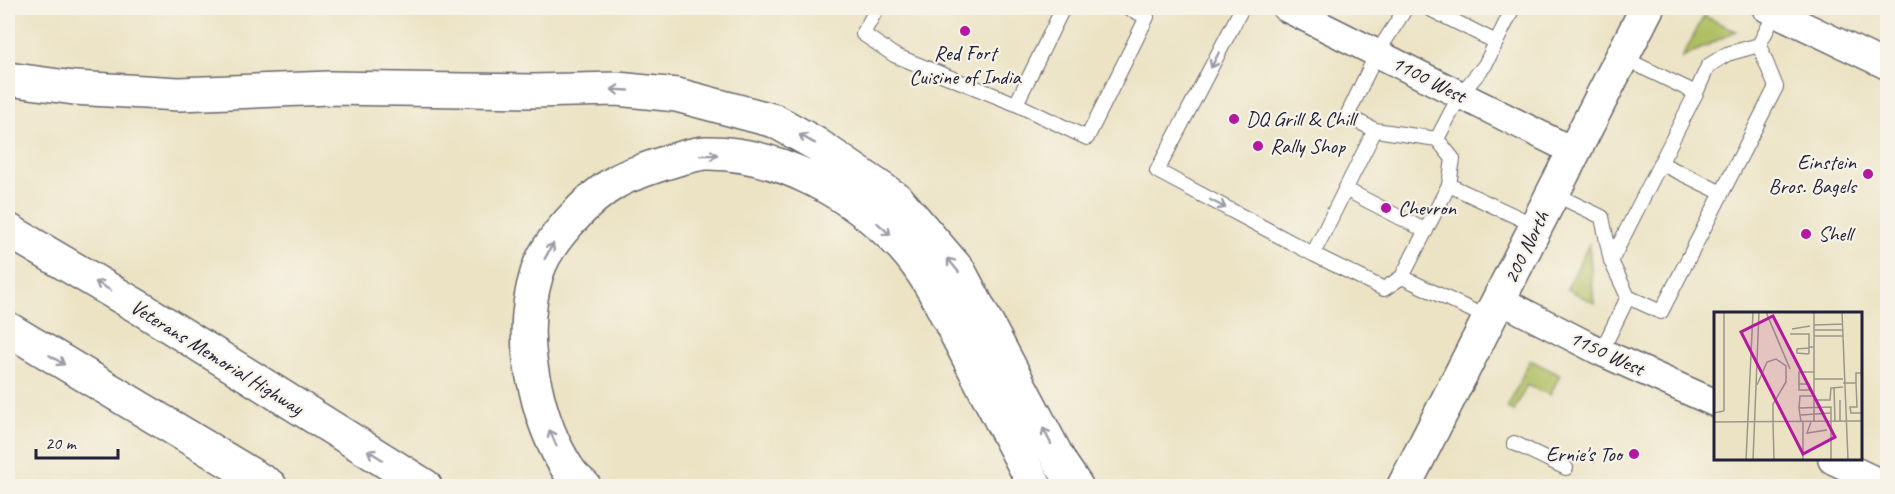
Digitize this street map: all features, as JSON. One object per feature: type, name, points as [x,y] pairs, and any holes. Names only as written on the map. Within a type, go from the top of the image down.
[{"type":"main road","name":"200 North","points":[[1404,486],[1647,8]]},
{"type":"main road","points":[[8,79],[74,88],[179,94],[329,88],[533,91],[617,89],[677,95],[775,121],[816,144],[898,200],[959,271],[1061,464],[1077,486]]},
{"type":"main road","points":[[584,486],[568,471],[551,435],[539,403],[529,364],[528,322],[537,272],[558,233],[590,200],[617,181],[655,166],[705,153],[749,157],[791,169],[852,204],[903,247],[933,288],[1035,486]]},
{"type":"main road","name":"Veterans Memorial Highway","points":[[8,230],[142,309],[425,486]]},
{"type":"main road","points":[[8,329],[270,486]]},
{"type":"street","points":[[1771,10],[1887,66]]},
{"type":"street","name":"1100 West","points":[[1300,11],[1377,53],[1573,151]]},
{"type":"street","name":"1150 West","points":[[1495,309],[1601,352],[1714,403]]},
{"type":"street","points":[[1836,461],[1887,486]]},
{"type":"lane","points":[[877,8],[863,34],[894,55],[1016,104],[1087,138],[1148,17],[1128,8]]},
{"type":"lane","points":[[1016,104],[1063,8]]},
{"type":"lane","points":[[1242,8],[1157,171],[1384,289],[1402,277],[1449,185],[1453,159],[1437,139],[1375,130],[1347,116],[1377,53],[1406,8]]},
{"type":"lane","points":[[1428,8],[1496,42]]},
{"type":"lane","points":[[1437,139],[1460,94],[1485,65],[1513,8]]},
{"type":"lane","points":[[1552,193],[1602,217],[1611,261],[1629,297],[1661,312],[1776,87],[1759,45],[1771,10]]},
{"type":"lane","points":[[1611,261],[1708,66],[1727,54],[1759,45]]},
{"type":"lane","points":[[1622,57],[1696,93]]},
{"type":"lane","points":[[1313,254],[1375,130]]},
{"type":"lane","points":[[1660,164],[1722,193]]},
{"type":"lane","points":[[1449,185],[1536,225]]},
{"type":"lane","points":[[1345,189],[1426,231]]},
{"type":"lane","points":[[1402,277],[1495,309]]},
{"type":"lane","points":[[1601,352],[1629,297]]},
{"type":"lane","points":[[1514,443],[1566,468]]},
{"type":"green space","points":[[1704,16],[1736,31],[1682,58]]},
{"type":"green space","points":[[1589,244],[1594,303],[1567,289]]},
{"type":"green space","points":[[1530,360],[1560,375],[1550,395],[1527,385],[1514,411],[1507,408]]},
{"type":"place","name":"Red Fort Cuisine of India","points":[[965,31]]},
{"type":"place","name":"DQ Grill & Chill","points":[[1234,119]]},
{"type":"place","name":"Rally Shop","points":[[1258,146]]},
{"type":"place","name":"Einstein Bros. Bagels","points":[[1868,174]]},
{"type":"place","name":"Chevron","points":[[1386,208]]},
{"type":"place","name":"Shell","points":[[1806,234]]},
{"type":"place","name":"Ernie's Too","points":[[1634,454]]}]
